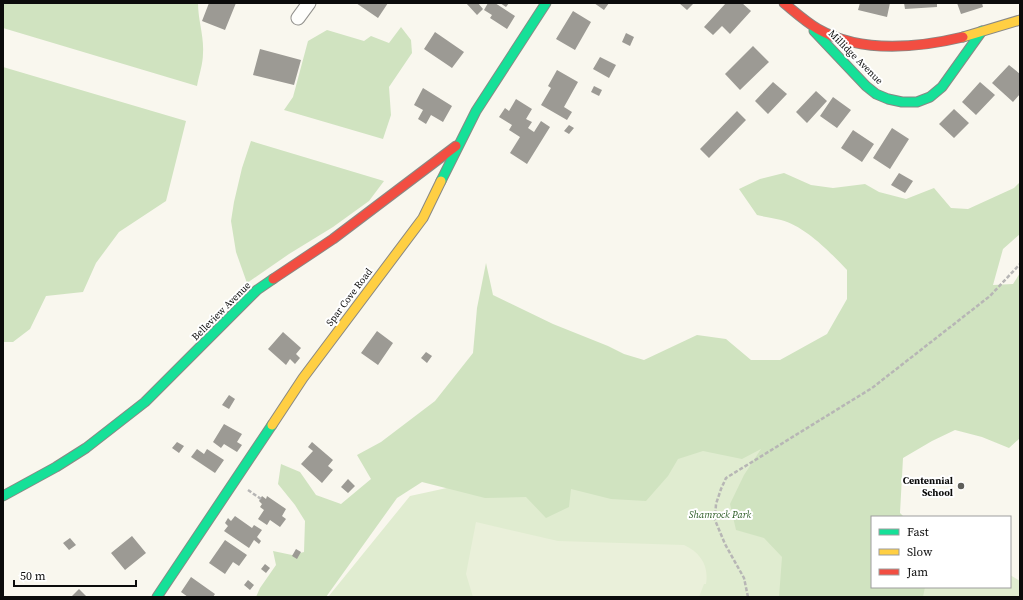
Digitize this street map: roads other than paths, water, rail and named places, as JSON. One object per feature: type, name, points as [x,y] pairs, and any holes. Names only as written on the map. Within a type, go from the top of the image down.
[{"type":"street","points":[[298,18],[309,3]]},
{"type":"street","name":"Spar Cove Road","points":[[157,597],[303,378],[423,218],[458,145],[477,110],[546,3]]},
{"type":"street","name":"Millidge Avenue","points":[[784,3],[805,21],[866,86],[876,94],[888,99],[902,102],[917,102],[930,97],[942,87],[982,31]]},
{"type":"street","name":"Millidge Avenue","points":[[805,21],[831,36],[875,46],[898,47],[968,36],[1020,20]]},
{"type":"street","name":"Belleview Avenue","points":[[3,496],[56,467],[86,448],[145,402],[257,290],[333,239],[458,145]]},
{"type":"place","name":"Centennial School","points":[[961,486]]},
{"type":"park label","name":"Shamrock Park","points":[[720,514]]}]
